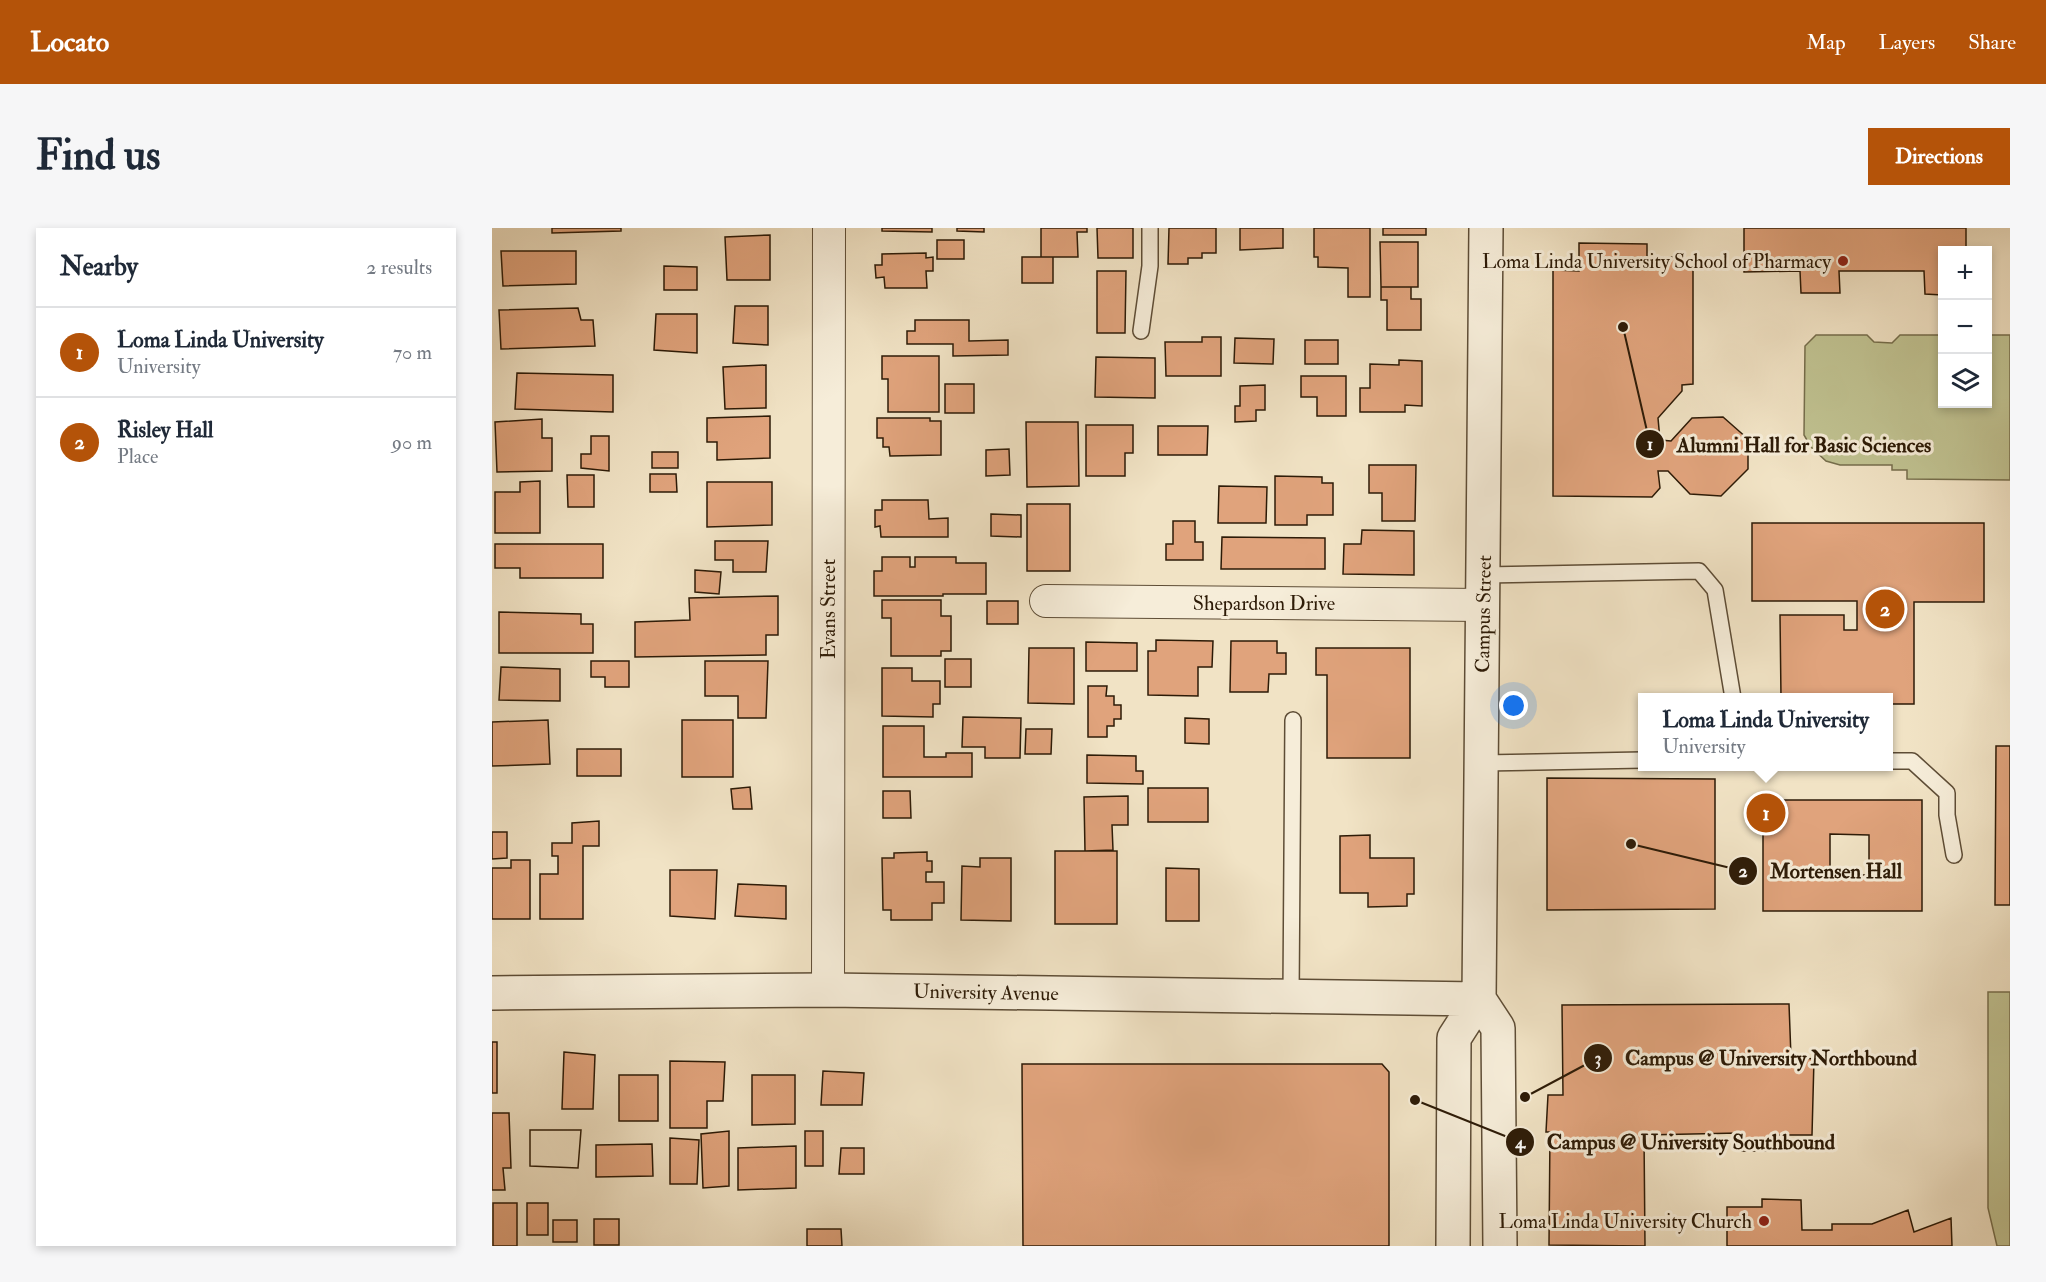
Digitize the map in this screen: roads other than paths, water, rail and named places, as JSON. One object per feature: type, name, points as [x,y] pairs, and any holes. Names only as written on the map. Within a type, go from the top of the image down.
[{"type":"street","name":"Evans Street","points":[[828,990],[829,228]]},
{"type":"street","name":"Campus Street","points":[[1479,999],[1486,228]]},
{"type":"street","name":"Shepardson Drive","points":[[1046,602],[1483,590]]},
{"type":"street","name":"University Avenue","points":[[492,993],[828,990],[1479,999]]},
{"type":"street","points":[[1453,1246],[1454,1038],[1479,999],[1498,1028],[1500,1246]]},
{"type":"lane","points":[[1141,331],[1150,266],[1150,228]]},
{"type":"lane","points":[[1483,590],[1699,571],[1715,590],[1732,693]]},
{"type":"lane","points":[[1291,996],[1293,720]]},
{"type":"lane","points":[[1482,763],[1638,760]]},
{"type":"lane","points":[[1893,761],[1912,761],[1947,793],[1947,815],[1953,855]]},
{"type":"place","name":"Loma Linda University School of Pharmacy","points":[[1843,261]]},
{"type":"place","name":"Alumni Hall for Basic Sciences","points":[[1623,327]]},
{"type":"place","name":"Risley Hall","points":[[1885,609]]},
{"type":"place","name":"Loma Linda University","points":[[1766,813]]},
{"type":"place","name":"Mortensen Hall","points":[[1631,844]]},
{"type":"place","name":"Campus @ University Northbound","points":[[1525,1097]]},
{"type":"place","name":"Campus @ University Southbound","points":[[1415,1100]]},
{"type":"place","name":"Loma Linda University Church","points":[[1764,1221]]}]
